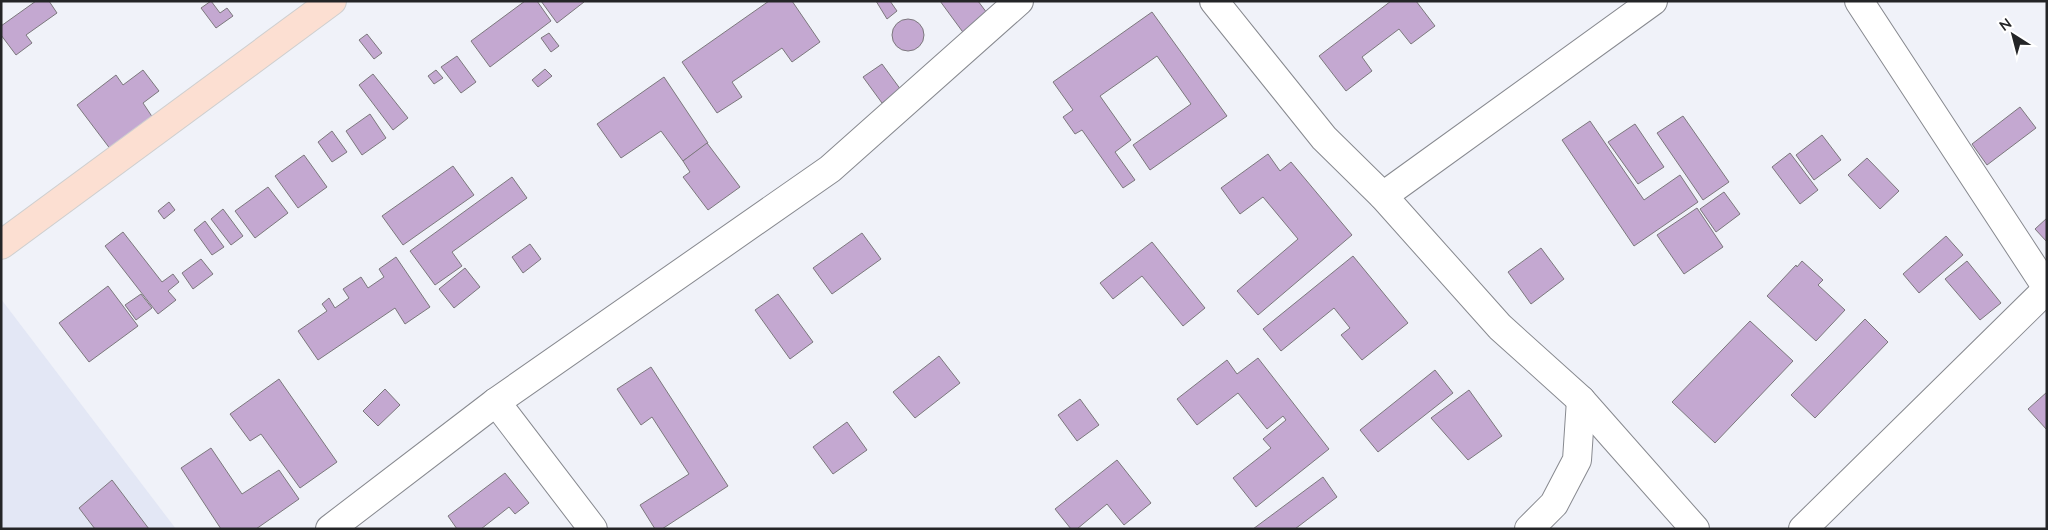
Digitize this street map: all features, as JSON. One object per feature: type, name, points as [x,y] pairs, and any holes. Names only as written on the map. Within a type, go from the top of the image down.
[{"type":"main road","points":[[1,245],[332,1]]},
{"type":"street","points":[[330,529],[496,402],[830,169],[1019,1]]},
{"type":"street","points":[[1214,1],[1324,138],[1384,196],[1500,327],[1581,400],[1695,529]]},
{"type":"street","points":[[1384,196],[1653,1]]},
{"type":"street","points":[[1803,529],[2047,288],[1859,1]]},
{"type":"street","points":[[1529,529],[1554,504],[1577,460],[1581,400]]},
{"type":"street","points":[[496,402],[593,529]]},
{"type":"shaded area","points":[[1,299],[176,529],[1,529]]},
{"type":"building","points":[[36,1],[49,1],[57,13],[26,35],[32,43],[16,55],[1,35],[1,26]]},
{"type":"building","points":[[211,1],[220,13],[227,8],[233,16],[216,28],[201,8]]},
{"type":"building","points":[[525,1],[537,1],[551,21],[490,67],[471,41]]},
{"type":"building","points":[[541,1],[583,1],[584,2],[557,23]]},
{"type":"building","points":[[769,1],[792,1],[820,42],[792,62],[782,48],[732,82],[742,97],[717,113],[682,62]]},
{"type":"building","points":[[876,1],[890,1],[897,11],[887,19]]},
{"type":"building","points":[[940,1],[978,1],[990,17],[965,35]]},
{"type":"building","points":[[1391,1],[1416,1],[1435,26],[1411,44],[1399,29],[1362,57],[1372,71],[1346,91],[1319,56]]},
{"type":"building","points":[[1152,12],[1227,116],[1150,170],[1133,145],[1191,104],[1157,56],[1100,96],[1131,140],[1115,152],[1135,180],[1123,188],[1082,130],[1075,134],[1063,117],[1073,110],[1053,82]]},
{"type":"building","points":[[908,19],[914,20],[919,24],[923,29],[923,41],[919,46],[914,50],[908,51],[902,50],[897,46],[893,41],[892,35],[893,29],[897,24],[902,20]]},
{"type":"building","points":[[549,33],[559,46],[551,52],[541,38]]},
{"type":"building","points":[[367,34],[382,53],[374,59],[359,40]]},
{"type":"building","points":[[457,56],[476,82],[461,93],[441,67]]},
{"type":"building","points":[[882,64],[901,90],[882,103],[863,77]]},
{"type":"building","points":[[545,69],[552,76],[538,87],[532,80]]},
{"type":"building","points":[[143,70],[159,91],[143,103],[153,118],[111,150],[77,105],[116,75],[123,85]]},
{"type":"building","points":[[436,70],[443,78],[434,84],[428,76]]},
{"type":"building","points":[[373,74],[408,118],[393,130],[359,85]]},
{"type":"building","points":[[664,77],[708,143],[683,161],[661,131],[621,158],[597,124]]},
{"type":"building","points":[[2020,107],[2036,128],[1987,165],[1972,144]]},
{"type":"building","points":[[370,114],[386,138],[362,155],[346,131]]},
{"type":"building","points":[[1683,116],[1729,182],[1703,200],[1657,133]]},
{"type":"building","points":[[1590,121],[1644,200],[1680,175],[1698,202],[1634,246],[1562,140]]},
{"type":"building","points":[[1635,124],[1664,167],[1638,184],[1608,142]]},
{"type":"building","points":[[332,131],[347,152],[332,162],[318,142]]},
{"type":"building","points":[[1822,135],[1841,160],[1814,180],[1796,155]]},
{"type":"building","points":[[707,143],[740,187],[708,210],[683,177],[690,172],[683,161]]},
{"type":"building","points":[[1790,153],[1818,190],[1800,204],[1772,167]]},
{"type":"building","points":[[1268,154],[1280,171],[1291,162],[1352,235],[1258,315],[1237,291],[1298,239],[1263,197],[1240,214],[1221,188]]},
{"type":"building","points":[[304,155],[327,187],[298,208],[275,176]]},
{"type":"building","points":[[1867,158],[1899,191],[1880,209],[1848,175]]},
{"type":"building","points":[[453,166],[474,195],[403,245],[382,216]]},
{"type":"building","points":[[512,177],[527,198],[452,252],[462,266],[435,285],[410,251]]},
{"type":"building","points":[[268,187],[288,213],[255,238],[235,211]]},
{"type":"building","points":[[1724,192],[1740,214],[1716,232],[1700,209]]},
{"type":"building","points":[[169,202],[175,210],[164,219],[158,211]]},
{"type":"building","points":[[1697,208],[1723,247],[1684,274],[1657,235]]},
{"type":"building","points":[[223,209],[243,236],[231,245],[211,219]]},
{"type":"building","points":[[2047,218],[2047,242],[2035,229]]},
{"type":"building","points":[[205,221],[224,247],[212,255],[194,230]]},
{"type":"building","points":[[123,232],[162,282],[173,274],[179,282],[168,291],[176,300],[158,314],[105,246]]},
{"type":"building","points":[[862,233],[881,259],[832,294],[813,268]]},
{"type":"building","points":[[1946,236],[1963,255],[1919,293],[1903,274]]},
{"type":"building","points":[[1152,242],[1205,308],[1183,326],[1142,276],[1113,299],[1100,283]]},
{"type":"building","points":[[530,244],[541,259],[523,273],[512,257]]},
{"type":"building","points":[[1541,248],[1564,279],[1531,304],[1508,272]]},
{"type":"building","points":[[1353,256],[1408,323],[1362,360],[1341,335],[1350,328],[1334,308],[1281,351],[1263,329]]},
{"type":"building","points":[[396,257],[430,307],[405,324],[395,308],[318,360],[298,331],[327,311],[322,304],[329,298],[335,308],[349,298],[343,289],[361,277],[368,288],[384,277],[379,269]]},
{"type":"building","points":[[201,259],[213,274],[193,289],[182,273]]},
{"type":"building","points":[[1802,261],[1823,280],[1818,285],[1845,310],[1816,341],[1767,296]]},
{"type":"building","points":[[1967,261],[2001,303],[1980,320],[1945,279]]},
{"type":"building","points":[[465,268],[480,287],[454,308],[439,289]]},
{"type":"building","points":[[108,286],[138,326],[89,362],[59,323]]},
{"type":"building","points":[[141,294],[152,308],[136,320],[125,305]]},
{"type":"building","points":[[778,294],[813,342],[790,359],[755,310]]},
{"type":"building","points":[[1865,319],[1888,342],[1815,418],[1791,395]]},
{"type":"building","points":[[1750,321],[1793,361],[1715,443],[1672,402]]},
{"type":"building","points":[[939,356],[960,383],[915,418],[893,392]]},
{"type":"building","points":[[1258,358],[1329,449],[1256,507],[1233,478],[1271,448],[1263,439],[1286,420],[1283,416],[1267,429],[1238,393],[1197,425],[1177,399],[1227,360],[1237,374]]},
{"type":"building","points":[[651,367],[728,486],[662,529],[655,529],[640,505],[689,474],[652,417],[641,425],[617,389]]},
{"type":"building","points":[[1435,370],[1453,393],[1378,452],[1360,430]]},
{"type":"building","points":[[279,379],[337,462],[300,488],[261,434],[250,441],[230,414]]},
{"type":"building","points":[[385,389],[400,405],[378,426],[363,411]]},
{"type":"building","points":[[1469,390],[1502,436],[1468,460],[1431,418]]},
{"type":"building","points":[[2047,392],[2047,430],[2028,409]]},
{"type":"building","points":[[1080,399],[1099,425],[1077,441],[1058,415]]},
{"type":"building","points":[[847,422],[867,450],[833,474],[813,447]]},
{"type":"building","points":[[211,448],[242,494],[279,470],[299,499],[256,529],[221,529],[181,468]]},
{"type":"building","points":[[1117,460],[1151,503],[1124,525],[1107,504],[1077,529],[1071,529],[1055,509]]},
{"type":"building","points":[[505,473],[529,503],[515,514],[509,507],[481,529],[457,529],[448,516]]},
{"type":"building","points":[[1323,477],[1337,497],[1295,529],[1253,529]]},
{"type":"building","points":[[112,480],[149,529],[95,529],[79,508]]}]
